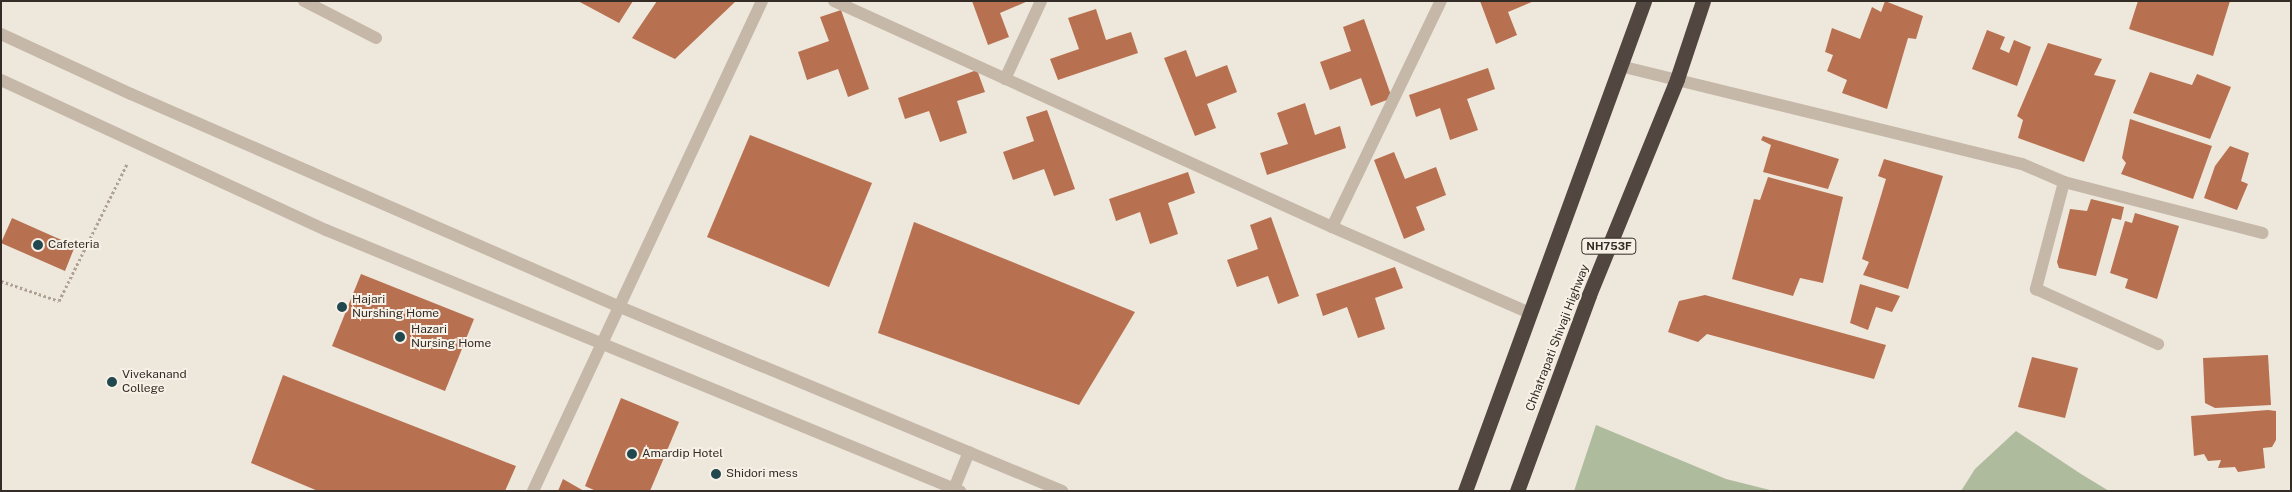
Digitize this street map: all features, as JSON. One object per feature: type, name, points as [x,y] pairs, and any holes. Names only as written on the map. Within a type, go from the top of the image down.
[{"type":"highway","points":[[1465,491],[1644,1]]},
{"type":"highway","name":"Chhatrapati Shivaji Highway","points":[[1517,491],[1589,295],[1677,79],[1703,1]]},
{"type":"street","points":[[304,1],[376,38]]},
{"type":"street","points":[[533,491],[762,1]]},
{"type":"street","points":[[834,1],[1332,227],[1530,313]]},
{"type":"street","points":[[1005,79],[1041,1]]},
{"type":"street","points":[[1332,227],[1441,1]]},
{"type":"street","points":[[1,34],[149,102],[620,307],[1062,491]]},
{"type":"street","points":[[1620,66],[2022,164],[2064,182],[2263,233]]},
{"type":"street","points":[[1,80],[326,230],[956,490],[969,452]]},
{"type":"street","points":[[2064,182],[2036,289],[2158,344]]},
{"type":"path","points":[[1,282],[58,301],[138,144]]},
{"type":"green space","points":[[1596,425],[1726,479],[1774,491],[1574,491]]},
{"type":"green space","points":[[2016,431],[2109,491],[1961,491],[1975,469]]},
{"type":"building","points":[[578,1],[633,1],[619,23]]},
{"type":"building","points":[[657,1],[736,1],[675,59],[632,38]]},
{"type":"building","points":[[972,1],[1028,1],[1000,13],[1009,37],[988,45]]},
{"type":"building","points":[[1480,1],[1534,1],[1508,12],[1517,35],[1496,44]]},
{"type":"building","points":[[1885,1],[1923,16],[1916,39],[1908,38],[1887,109],[1842,93],[1847,80],[1827,71],[1833,55],[1825,52],[1832,28],[1860,39],[1872,7],[1881,12]]},
{"type":"building","points":[[2138,1],[2230,1],[2213,56],[2129,29]]},
{"type":"building","points":[[1096,9],[1106,40],[1131,32],[1138,53],[1058,80],[1050,59],[1079,49],[1068,18]]},
{"type":"building","points":[[841,10],[869,89],[848,97],[838,69],[807,80],[798,52],[829,41],[820,17]]},
{"type":"building","points":[[1364,19],[1392,98],[1371,106],[1361,78],[1330,90],[1320,62],[1351,51],[1343,27]]},
{"type":"building","points":[[1987,30],[2005,37],[2000,49],[2009,53],[2014,40],[2031,47],[2017,86],[1972,69]]},
{"type":"building","points":[[2048,43],[2102,59],[2094,75],[2116,80],[2084,162],[2018,138],[2023,120],[2017,116]]},
{"type":"building","points":[[1186,50],[1196,77],[1227,65],[1237,92],[1207,104],[1216,128],[1195,136],[1164,58]]},
{"type":"building","points":[[1488,68],[1495,89],[1467,99],[1478,130],[1450,140],[1440,108],[1416,117],[1409,95]]},
{"type":"building","points":[[977,70],[985,92],[957,101],[967,133],[940,142],[929,111],[905,119],[898,98]]},
{"type":"building","points":[[2150,72],[2192,85],[2197,74],[2231,87],[2210,139],[2133,113]]},
{"type":"building","points":[[1305,103],[1315,135],[1340,126],[1346,148],[1267,175],[1260,153],[1288,144],[1277,113]]},
{"type":"building","points":[[1047,110],[1075,189],[1054,196],[1044,169],[1013,180],[1003,152],[1034,141],[1026,117]]},
{"type":"building","points":[[2130,119],[2212,146],[2193,199],[2121,174],[2126,163],[2122,158]]},
{"type":"building","points":[[750,135],[872,183],[829,287],[707,237]]},
{"type":"building","points":[[1763,136],[1839,159],[1828,189],[1763,172],[1771,145],[1761,140]]},
{"type":"building","points":[[2230,146],[2249,153],[2241,181],[2248,184],[2237,210],[2204,198],[2215,166]]},
{"type":"building","points":[[1394,152],[1405,179],[1436,167],[1446,195],[1416,207],[1425,230],[1404,239],[1374,160]]},
{"type":"building","points":[[1884,159],[1943,176],[1908,289],[1863,275],[1869,262],[1862,259],[1886,179],[1878,176]]},
{"type":"building","points":[[1188,172],[1195,193],[1168,203],[1178,234],[1150,244],[1140,212],[1116,221],[1109,199]]},
{"type":"building","points":[[1768,177],[1843,197],[1823,283],[1800,278],[1793,296],[1732,279],[1754,199],[1760,200]]},
{"type":"building","points":[[2091,199],[2124,207],[2121,220],[2112,218],[2096,276],[2059,268],[2057,262],[2070,209],[2087,211]]},
{"type":"building","points":[[2135,213],[2179,226],[2157,299],[2125,288],[2128,279],[2110,273],[2125,221],[2132,223]]},
{"type":"building","points":[[1271,217],[1299,296],[1278,304],[1268,276],[1237,287],[1227,260],[1258,249],[1250,225]]},
{"type":"building","name":"Cafeteria","points":[[12,218],[75,246],[65,271],[1,243]]},
{"type":"building","points":[[914,222],[1135,312],[1079,405],[878,333]]},
{"type":"building","points":[[1395,267],[1403,288],[1375,298],[1385,329],[1358,338],[1347,307],[1323,316],[1316,294]]},
{"type":"building","points":[[361,274],[474,319],[445,391],[332,346]]},
{"type":"building","points":[[1860,284],[1900,296],[1892,312],[1876,307],[1868,330],[1850,323]]},
{"type":"building","points":[[1705,295],[1886,345],[1874,379],[1707,334],[1698,342],[1668,332],[1679,301]]},
{"type":"building","points":[[2268,355],[2271,405],[2215,408],[2205,403],[2203,358]]},
{"type":"building","points":[[2032,357],[2078,368],[2065,418],[2018,407]]},
{"type":"building","points":[[283,375],[516,466],[505,491],[318,491],[251,463]]},
{"type":"building","name":"Amardip Hotel","points":[[621,398],[679,422],[650,491],[596,491],[585,486]]},
{"type":"building","points":[[2276,411],[2276,440],[2272,447],[2263,448],[2265,468],[2238,472],[2235,467],[2218,468],[2221,460],[2208,461],[2204,454],[2194,456],[2191,416]]},
{"type":"building","points":[[563,479],[584,491],[558,491]]},
{"type":"place","name":"Cafeteria","points":[[38,245]]},
{"type":"place","name":"Hajari Nurshing Home","points":[[342,307]]},
{"type":"place","name":"Hazari Nursing Home","points":[[400,337]]},
{"type":"place","name":"Vivekanand College","points":[[112,382]]},
{"type":"place","name":"Amardip Hotel","points":[[632,454]]},
{"type":"place","name":"Shidori mess","points":[[716,474]]}]
